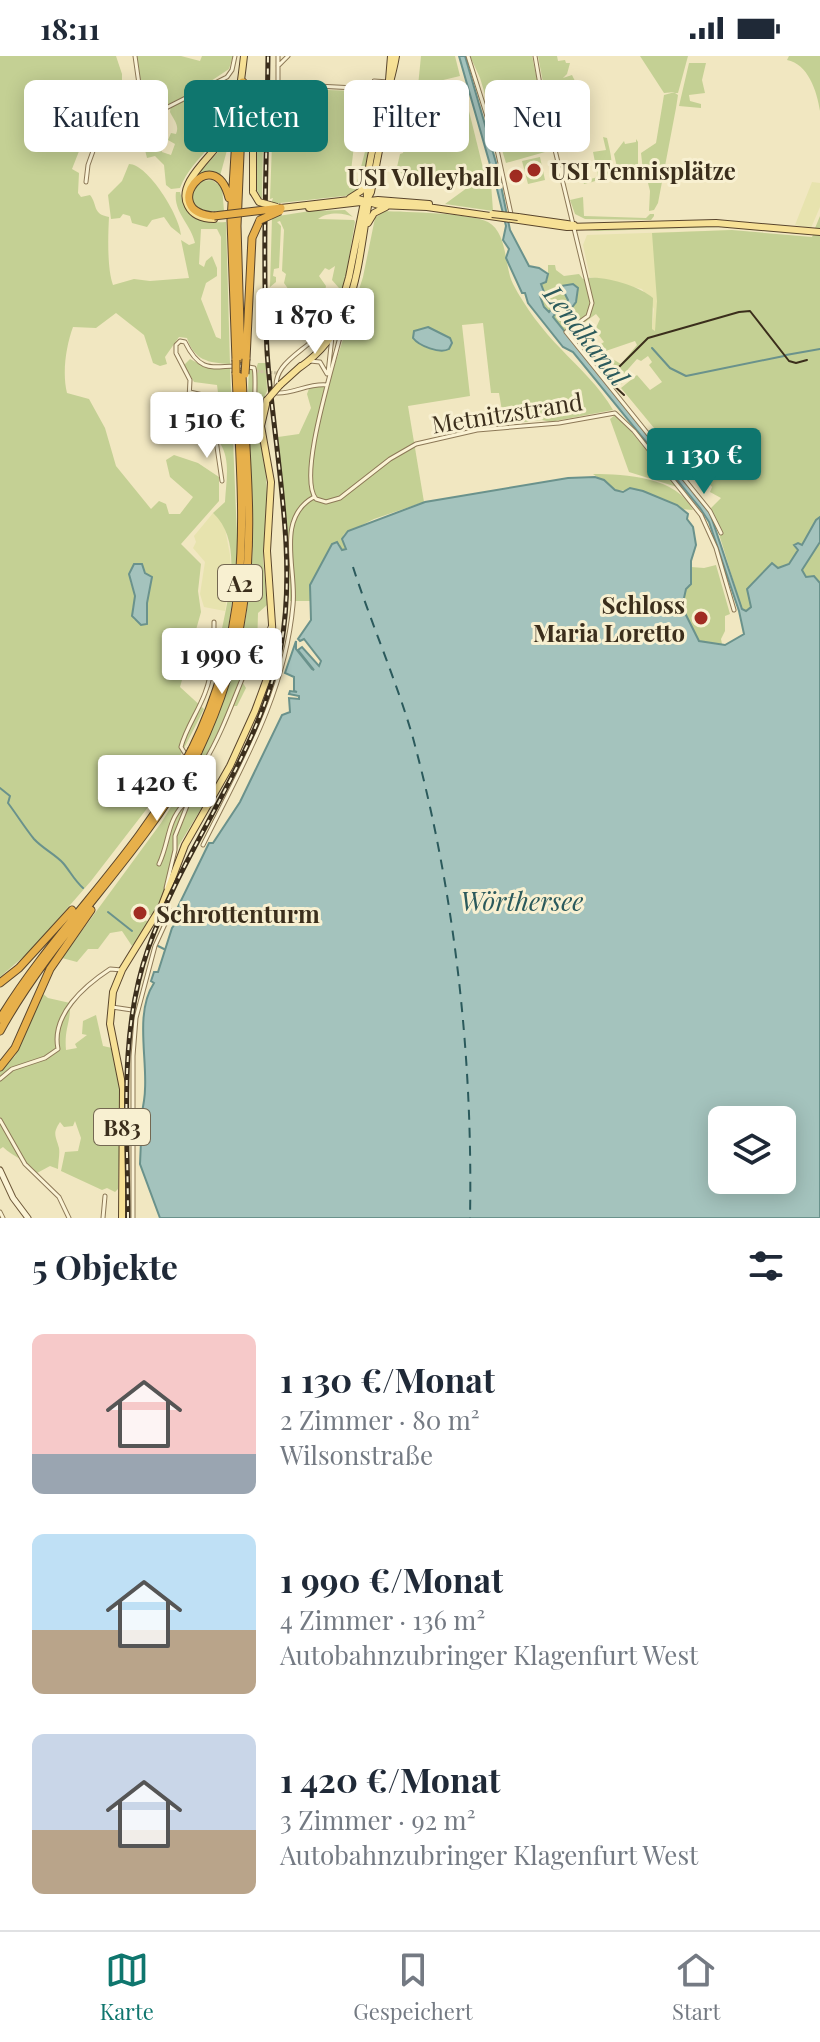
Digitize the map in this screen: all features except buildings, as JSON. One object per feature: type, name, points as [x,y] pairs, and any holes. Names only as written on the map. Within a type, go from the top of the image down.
[{"type":"highway","name":"A2","points":[[235,152],[232,206],[241,360]]},
{"type":"highway","name":"A2","points":[[195,751],[221,679],[237,609],[243,534],[237,226],[240,152]]},
{"type":"highway","points":[[232,206],[226,187],[219,178],[201,176],[190,187],[190,201],[199,213],[214,218],[283,209]]},
{"type":"highway","points":[[241,360],[254,230],[266,217],[283,209]]},
{"type":"highway","name":"A2","points":[[73,929],[159,815],[195,751],[227,680],[244,606],[248,529],[241,374]]},
{"type":"highway","name":"A2","points":[[57,932],[102,881],[188,764]]},
{"type":"highway","points":[[0,1031],[28,984],[73,929]]},
{"type":"highway","points":[[0,1067],[15,1048],[34,1000],[73,929]]},
{"type":"highway","points":[[0,983],[57,932]]},
{"type":"highway","points":[[0,1019],[57,932]]},
{"type":"main road","points":[[243,80],[245,56]]},
{"type":"main road","points":[[241,80],[245,56]]},
{"type":"main road","name":"B83","points":[[390,80],[394,56]]},
{"type":"main road","points":[[214,218],[203,218],[191,211],[186,203],[186,187],[215,152]]},
{"type":"main road","points":[[253,152],[253,192],[259,202],[283,209],[378,200],[423,203]]},
{"type":"main road","points":[[339,201],[354,197],[361,191],[373,152]]},
{"type":"main road","name":"B83","points":[[299,368],[333,338],[342,315],[357,269],[374,152]]},
{"type":"main road","name":"B83","points":[[342,315],[363,207],[367,202],[379,152]]},
{"type":"main road","points":[[374,175],[375,188],[381,196],[491,216]]},
{"type":"main road","points":[[283,209],[358,199],[574,225],[716,223],[820,232]]},
{"type":"main road","points":[[357,269],[369,219],[393,205]]},
{"type":"main road","points":[[330,206],[350,208],[356,213],[354,255]]},
{"type":"main road","name":"B83","points":[[122,1218],[123,1089],[111,1029],[110,1006],[114,987],[167,894],[185,845],[230,766],[264,689],[273,660],[267,551],[271,482],[262,432],[262,413],[267,400],[280,385],[333,338]]},
{"type":"main road","points":[[0,1170],[13,1198],[28,1218]]},
{"type":"street","points":[[135,56],[138,80]]},
{"type":"street","points":[[168,107],[227,77],[235,56]]},
{"type":"street","points":[[278,56],[278,81],[281,84],[344,87]]},
{"type":"street","points":[[278,66],[288,56]]},
{"type":"street","points":[[468,56],[516,219]]},
{"type":"street","points":[[535,56],[592,303],[588,316],[566,332],[710,511],[721,533]]},
{"type":"street","points":[[86,182],[92,152]]},
{"type":"street","points":[[203,845],[273,702],[286,654],[294,591],[290,547],[293,526],[300,507],[314,497],[311,488],[313,455],[333,338],[342,315]]},
{"type":"street","points":[[328,377],[333,338]]},
{"type":"street","points":[[222,481],[216,440],[188,417],[190,380],[176,353],[176,345],[180,341],[185,342],[192,358],[203,365],[254,368],[254,431],[262,432]]},
{"type":"street","points":[[312,341],[277,373],[277,393],[307,385],[327,385]]},
{"type":"street","points":[[310,361],[320,362],[328,377]]},
{"type":"street","points":[[190,392],[205,393],[211,407],[208,412]]},
{"type":"street","name":"Metnitzstrand","points":[[314,497],[323,501],[340,498],[414,444],[477,430],[617,414],[701,515],[713,539],[734,610]]},
{"type":"street","points":[[204,763],[184,754],[181,747],[209,682],[214,659],[214,622]]},
{"type":"street","points":[[167,894],[175,836],[186,803],[231,710],[244,675],[272,623]]},
{"type":"street","points":[[159,864],[168,844],[174,815],[186,803]]},
{"type":"street","points":[[133,1218],[133,1056],[136,1018],[151,957],[171,911]]},
{"type":"street","points":[[0,1079],[21,1065],[54,1053],[58,1049],[56,1032],[59,1024],[82,989],[110,969],[122,970]]},
{"type":"street","points":[[110,1006],[132,1010]]},
{"type":"street","points":[[0,1120],[25,1164],[59,1197],[69,1218]]},
{"type":"street","points":[[103,1218],[105,1196]]},
{"type":"street","points":[[0,1212],[3,1218]]},
{"type":"shaded area","points":[[812,182],[820,183],[820,207],[811,228],[795,225]]},
{"type":"shaded area","points":[[732,230],[655,331],[652,329],[654,309],[642,289],[590,277],[583,245],[587,235]]},
{"type":"shaded area","points":[[213,513],[224,523],[230,555],[225,611],[204,607],[200,594],[205,562],[193,548],[196,542],[194,536]]},
{"type":"green space","points":[[0,56],[116,56],[122,80],[24,80],[24,152],[79,152],[72,169],[79,173],[78,193],[81,197],[90,195],[98,211],[109,217],[109,261],[113,285],[134,279],[189,278],[181,240],[189,245],[195,243],[177,206],[176,192],[180,192],[186,208],[196,217],[209,222],[226,222],[230,364],[203,359],[187,338],[179,337],[165,357],[167,364],[160,366],[153,363],[144,335],[116,313],[96,328],[73,327],[68,343],[65,377],[67,393],[89,399],[105,428],[116,466],[151,509],[159,501],[166,504],[169,514],[180,514],[193,497],[170,477],[166,460],[174,455],[198,463],[219,477],[219,501],[181,544],[201,564],[198,591],[201,612],[180,687],[204,709],[152,802],[91,881],[30,951],[0,977]],"holes":[[[201,229],[217,229],[221,237],[221,339],[216,337],[201,299],[206,283],[217,276],[217,268],[212,256],[204,267],[199,264]],[[144,570],[147,574],[148,619],[134,620],[135,596],[130,581]]]},
{"type":"green space","points":[[136,56],[181,56],[200,61],[202,56],[233,56],[229,69],[212,80],[184,80],[184,152],[205,152],[180,188],[171,189],[166,185],[164,165],[155,156],[147,158],[146,152],[171,155],[175,144],[168,140],[171,133],[176,134],[177,128],[170,112],[171,105],[168,106],[168,80],[140,80]]},
{"type":"green space","points":[[421,56],[455,56],[460,76],[419,80]]},
{"type":"green space","points":[[470,56],[532,56],[537,80],[485,80],[485,94]]},
{"type":"green space","points":[[538,56],[557,56],[558,61],[570,63],[563,78],[572,75],[574,80],[543,80]]},
{"type":"green space","points":[[640,56],[688,56],[678,93],[675,93],[678,95],[676,108],[658,203],[654,210],[649,211],[650,191],[641,153],[656,143],[664,95],[675,92],[664,93]]},
{"type":"green space","points":[[789,56],[820,56],[820,111],[810,80],[801,67],[787,60]]},
{"type":"green space","points":[[689,63],[706,63],[702,80],[705,93],[689,95],[690,101],[701,104],[701,108],[679,106]]},
{"type":"green space","points":[[328,90],[344,91],[344,152],[353,152],[349,188],[356,186],[365,152],[370,152],[361,185],[353,195],[271,204],[273,198],[270,199],[272,152],[328,152]]},
{"type":"green space","points":[[469,111],[486,180],[441,185],[394,180],[400,154],[469,152]]},
{"type":"green space","points":[[603,137],[607,138],[612,164],[610,170],[602,178],[584,184],[583,181],[598,177],[593,152],[606,150]]},
{"type":"green space","points":[[636,139],[638,172],[619,176],[614,154],[624,141],[625,144],[636,142]]},
{"type":"green space","points":[[218,152],[226,152],[220,176],[211,173],[197,175]]},
{"type":"green space","points":[[256,152],[263,152],[262,200],[254,184]]},
{"type":"green space","points":[[503,152],[545,152],[506,163]]},
{"type":"green space","name":"USI Tennisplätze","points":[[540,157],[545,180],[528,184],[522,161]]},
{"type":"green space","points":[[129,164],[137,166],[154,181],[175,216],[181,235],[164,217],[152,220],[147,227],[132,223],[130,216],[123,214],[120,218],[111,219],[108,195],[122,181]]},
{"type":"green space","points":[[212,180],[222,187],[224,211],[204,212],[194,206],[191,190],[198,181]]},
{"type":"green space","points":[[491,183],[493,211],[445,204],[471,185]]},
{"type":"green space","points":[[583,197],[584,216],[654,216],[651,220],[585,219],[575,214],[570,200]]},
{"type":"green space","points":[[345,210],[353,217],[335,214],[318,219],[355,222],[343,293],[339,293],[332,280],[335,266],[329,270],[325,268],[319,276],[326,286],[324,295],[317,296],[311,291],[318,306],[308,305],[302,288],[299,289],[300,301],[305,307],[291,305],[291,293],[284,283],[286,274],[282,271],[284,230],[280,221],[277,222],[281,226],[279,268],[274,269],[276,282],[270,287],[272,217]]},
{"type":"green space","points":[[384,211],[468,217],[488,222],[494,227],[502,242],[510,277],[523,301],[613,410],[550,422],[495,422],[494,413],[502,411],[499,393],[491,393],[483,323],[462,325],[470,396],[408,406],[424,502],[374,519],[344,534],[342,539],[346,549],[342,551],[339,543],[322,563],[314,576],[310,601],[290,601],[278,437],[299,434],[311,408],[307,394],[310,386],[328,386],[363,277],[375,218]]},
{"type":"green space","points":[[820,216],[820,643],[742,609],[711,508],[721,498],[710,492],[712,487],[697,469],[680,470],[671,457],[673,451],[621,388],[637,375],[650,390],[662,382],[649,365],[652,362],[648,356],[641,361],[637,359],[622,376],[625,381],[619,386],[614,384],[600,364],[611,358],[621,364],[637,345],[635,341],[594,355],[583,351],[571,336],[575,332],[593,349],[604,342],[595,330],[600,319],[596,314],[567,335],[552,317],[557,311],[570,310],[576,302],[578,288],[573,284],[562,286],[568,300],[566,305],[554,306],[549,312],[540,296],[544,292],[541,284],[548,279],[548,265],[555,265],[564,276],[579,274],[583,279],[620,282],[653,298],[652,329],[655,331],[657,301],[652,233],[732,230],[813,235],[722,227],[585,230],[722,225],[813,233]]},
{"type":"green space","points":[[190,359],[207,368],[230,368],[238,560],[227,636],[220,639],[229,590],[231,556],[223,525],[213,513],[225,502],[227,464],[220,443],[209,445],[190,438],[180,439],[176,434],[182,423],[219,421],[221,416],[217,385],[194,382],[184,365]]},
{"type":"green space","points":[[258,363],[266,363],[267,391],[258,412],[256,429],[265,461],[267,495],[263,559],[267,605],[258,613],[257,649],[240,678],[246,688],[237,706],[231,706],[205,758],[199,757],[235,667],[248,606],[253,509],[248,387],[249,369],[256,369]]},
{"type":"green space","points":[[615,415],[677,487],[629,472],[610,419]]},
{"type":"green space","points":[[593,474],[635,477],[663,484],[675,490],[693,510],[680,509],[643,491],[615,490]]},
{"type":"green space","points":[[716,565],[730,614],[725,616],[722,644],[710,644],[698,641],[682,606],[691,567]]},
{"type":"green space","points":[[193,778],[203,781],[198,795],[204,804],[179,845],[163,894],[152,916],[137,908],[135,915],[149,922],[132,946],[122,931],[110,933],[98,949],[88,949],[77,962],[62,958],[161,823],[186,783]]},
{"type":"green space","points":[[42,993],[48,998],[70,1003],[66,1050],[77,1048],[75,1044],[87,1035],[82,1034],[83,1021],[96,1015],[103,1046],[112,1048],[121,1090],[118,1189],[115,1192],[107,1188],[102,1190],[61,1171],[65,1152],[78,1151],[81,1138],[75,1121],[73,1126],[64,1127],[60,1122],[56,1129],[58,1169],[50,1166],[37,1173],[3,1147],[0,1149],[0,1069],[15,1056]]},
{"type":"water","name":"Wörthersee","points":[[459,56],[465,56],[485,125],[485,147],[469,91],[469,80],[466,80]]},
{"type":"water","name":"Wörthersee","points":[[486,152],[493,152],[510,230],[529,266],[548,274],[546,282],[541,284],[544,292],[540,296],[544,307],[549,312],[554,306],[566,305],[568,300],[561,286],[573,284],[578,288],[576,302],[570,310],[557,311],[553,317],[710,513],[742,609],[746,611],[751,607],[747,589],[772,563],[778,568],[789,564],[798,550],[794,545],[802,545],[820,517],[820,542],[802,570],[806,577],[814,576],[820,583],[820,1218],[160,1218],[140,1164],[141,1141],[138,1133],[145,1095],[143,1021],[148,995],[154,983],[151,981],[154,972],[158,972],[172,928],[178,920],[173,917],[209,843],[213,843],[240,802],[282,715],[290,712],[289,698],[299,699],[299,696],[289,694],[290,691],[297,692],[294,691],[294,677],[285,673],[296,641],[296,649],[312,669],[298,650],[302,647],[319,666],[321,661],[304,639],[298,639],[311,620],[310,585],[332,544],[337,542],[342,550],[346,549],[342,539],[348,531],[425,502],[568,478],[595,477],[615,490],[623,492],[630,488],[643,491],[677,505],[688,514],[696,545],[691,561],[691,584],[686,589],[682,607],[699,641],[725,645],[744,634],[709,522],[573,352],[563,347],[528,303],[506,258],[509,249],[503,240],[506,226]]},
{"type":"water","points":[[428,327],[450,338],[452,343],[449,349],[440,351],[430,348],[413,338],[414,331]]},
{"type":"water","points":[[134,564],[142,564],[145,573],[152,577],[147,624],[141,625],[132,616],[135,596],[129,574]]},
{"type":"waterway","points":[[652,348],[670,368],[686,376],[784,356]]},
{"type":"waterway","points":[[786,355],[820,349]]},
{"type":"waterway","points":[[0,788],[10,796],[8,803],[34,839],[60,860],[83,888]]},
{"type":"waterway","points":[[108,912],[132,931]]},
{"type":"waterway","points":[[158,946],[164,949]]},
{"type":"ferry route","points":[[353,567],[413,738],[440,856],[464,1036],[470,1218]]},
{"type":"tunnel","points":[[256,371],[277,373]]},
{"type":"tram line","points":[[624,395],[611,383],[610,376],[648,338],[739,312],[750,311],[789,361],[807,360]]},
{"type":"railway","points":[[128,1218],[128,1048],[139,981],[163,911],[256,725],[271,686],[286,611],[286,537],[267,351],[268,56]]},
{"type":"place","name":"USI Tennisplätze","points":[[534,170]]},
{"type":"place","name":"USI Volleyball","points":[[516,176]]},
{"type":"place","name":"Schloss Maria Loretto","points":[[701,618]]},
{"type":"place","name":"Schrottenturm","points":[[140,913]]},
{"type":"water label","name":"Lendkanal","points":[[587,335]]}]
